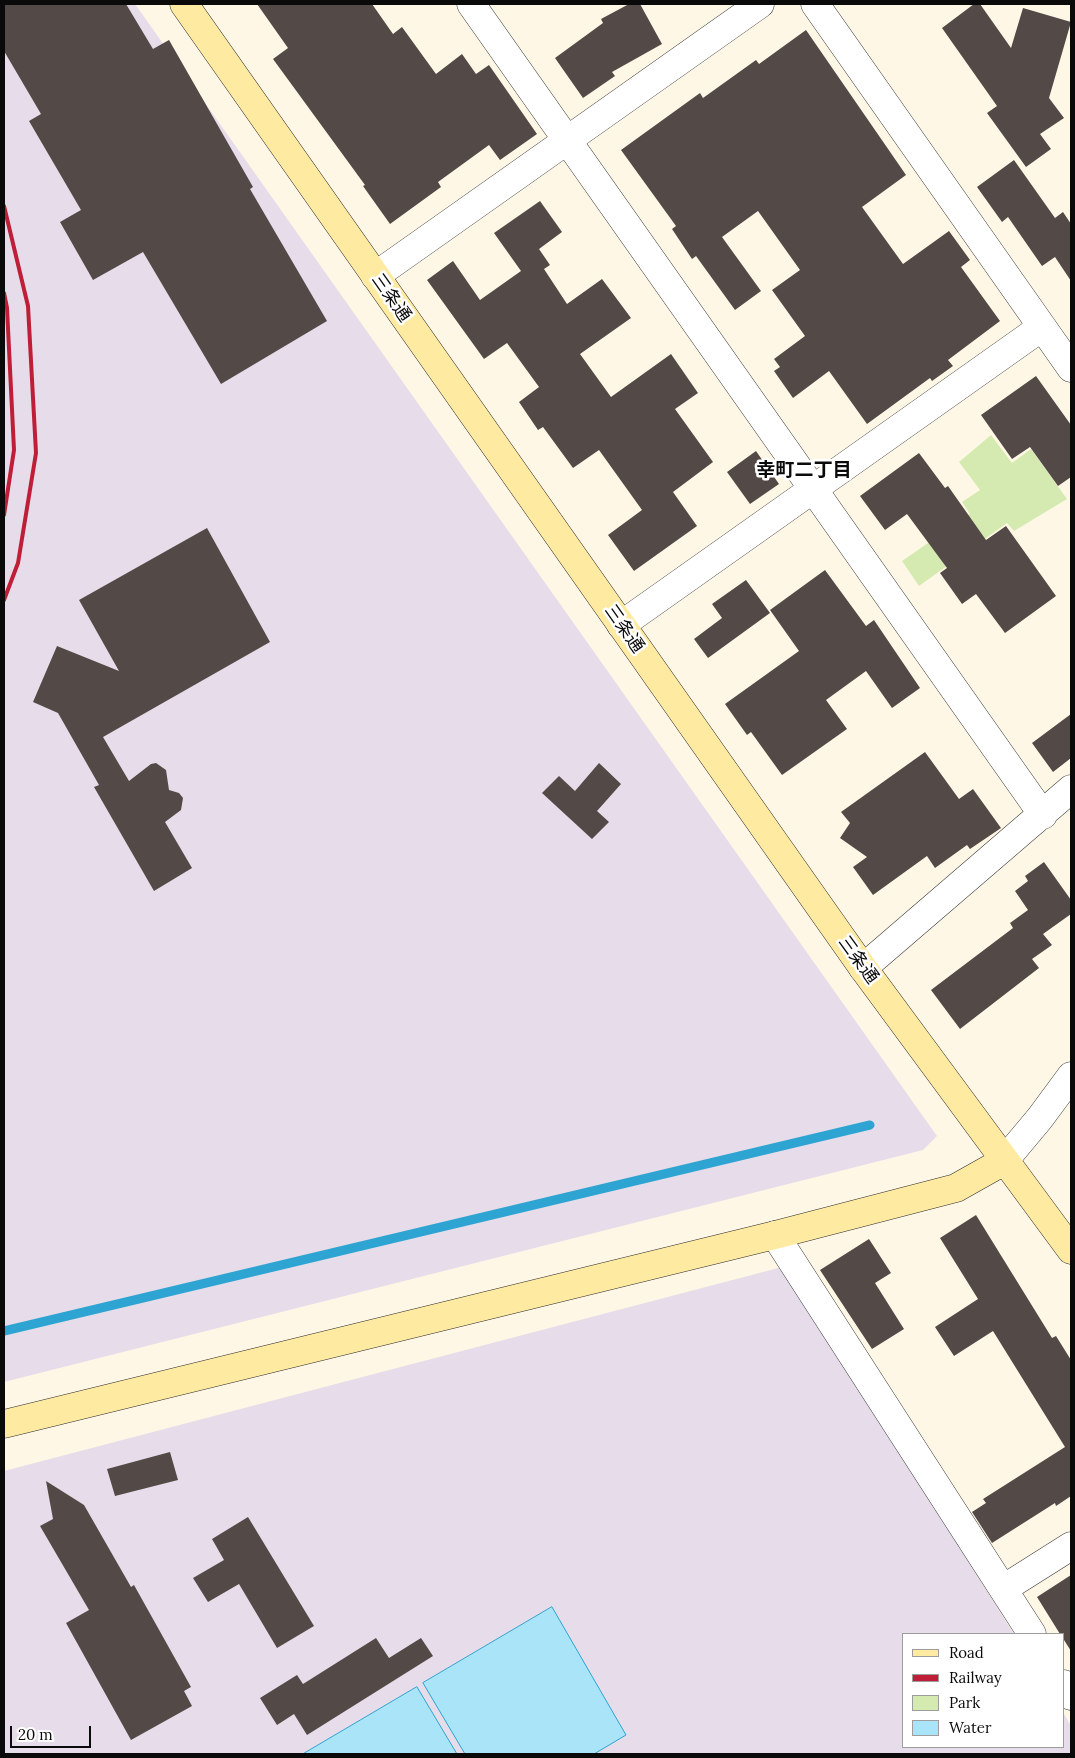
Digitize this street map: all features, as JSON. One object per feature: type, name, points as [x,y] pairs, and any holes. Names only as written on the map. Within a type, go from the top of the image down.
[{"type":"street","name":"三条通","points":[[184,4],[863,968],[1004,1161],[1035,1198],[1071,1250]]},
{"type":"street","points":[[471,4],[1043,815]]},
{"type":"street","points":[[376,276],[760,4]]},
{"type":"street","points":[[815,4],[1042,327],[1068,358]]},
{"type":"street","points":[[622,625],[1042,327]]},
{"type":"street","points":[[863,968],[1071,789]]},
{"type":"street","points":[[4,1424],[775,1235],[956,1188],[1004,1161],[1040,1118],[1071,1076]]},
{"type":"street","points":[[775,1235],[1031,1633]]},
{"type":"street","points":[[1004,1589],[1071,1546]]},
{"type":"shaded area","points":[[4,4],[135,4],[937,1136],[923,1150],[4,1382]]},
{"type":"shaded area","points":[[782,1267],[1013,1633],[902,1633],[902,1748],[1065,1748],[1065,1716],[1071,1726],[1071,1754],[4,1754],[4,1471]]},
{"type":"green space","points":[[991,435],[1012,463],[1031,449],[1067,499],[1014,531],[1007,523],[919,586],[902,561],[970,514],[962,502],[980,490],[959,462]]},
{"type":"water","points":[[552,1607],[626,1735],[594,1754],[465,1754],[423,1683]]},
{"type":"water","points":[[417,1687],[457,1754],[303,1754]]},
{"type":"building","points":[[4,4],[126,4],[153,49],[169,40],[253,187],[250,189],[327,321],[221,384],[143,252],[93,280],[60,222],[81,210],[29,121],[41,114],[4,51]]},
{"type":"building","points":[[257,4],[372,4],[393,34],[402,27],[436,74],[462,54],[476,74],[489,65],[537,134],[500,160],[489,145],[438,182],[441,187],[390,224],[363,186],[365,185],[273,59],[288,48]]},
{"type":"building","points":[[629,4],[640,4],[662,44],[612,72],[615,76],[583,98],[555,58],[603,23],[601,19]]},
{"type":"building","points":[[974,4],[980,4],[1011,48],[1023,8],[1071,22],[1049,98],[1064,118],[1040,134],[1051,149],[1026,167],[987,113],[997,106],[942,28]]},
{"type":"building","points":[[806,30],[906,175],[862,207],[903,264],[949,231],[970,260],[961,267],[1000,321],[948,360],[953,366],[932,381],[930,378],[867,424],[829,371],[793,398],[774,371],[780,367],[774,359],[805,336],[772,290],[800,270],[758,211],[722,237],[761,291],[735,310],[696,256],[692,259],[672,229],[676,226],[621,150],[700,93],[703,98],[756,60],[759,64]]},
{"type":"building","points":[[1014,160],[1055,218],[1063,212],[1071,224],[1071,281],[1055,257],[1042,266],[1008,217],[1002,222],[977,187]]},
{"type":"building","points":[[540,201],[562,232],[539,249],[550,265],[544,269],[567,304],[602,279],[631,318],[580,354],[611,397],[671,354],[698,393],[675,409],[713,462],[673,492],[697,526],[634,571],[608,535],[642,510],[599,450],[573,468],[543,427],[538,430],[519,402],[539,387],[507,343],[484,359],[427,280],[453,261],[480,300],[521,271],[494,233]]},
{"type":"building","points":[[1036,376],[1071,425],[1071,477],[1058,486],[1030,447],[1012,459],[981,415]]},
{"type":"building","points":[[756,451],[779,484],[750,504],[727,472]]},
{"type":"building","points":[[919,453],[945,488],[948,486],[986,540],[1006,526],[1056,596],[1005,633],[976,594],[962,604],[940,573],[947,568],[907,514],[885,530],[860,496]]},
{"type":"building","points":[[207,528],[270,642],[103,737],[129,781],[151,764],[156,763],[166,770],[169,790],[179,793],[183,798],[181,810],[165,822],[192,868],[154,891],[94,787],[99,785],[58,713],[33,702],[57,646],[119,671],[79,600]]},
{"type":"building","points":[[825,570],[866,626],[874,620],[920,688],[892,708],[866,671],[826,700],[847,729],[782,775],[751,732],[747,735],[725,704],[799,651],[770,610]]},
{"type":"building","points":[[746,580],[770,613],[708,658],[694,639],[722,618],[712,604]]},
{"type":"building","points":[[1071,714],[1071,758],[1053,772],[1032,743]]},
{"type":"building","points":[[925,752],[959,799],[973,789],[1001,828],[970,849],[967,845],[935,868],[927,856],[873,895],[853,867],[867,857],[840,838],[850,823],[841,812]]},
{"type":"building","points":[[599,763],[621,784],[597,811],[609,822],[592,839],[542,793],[559,776],[575,791]]},
{"type":"building","points":[[1044,862],[1071,900],[1071,914],[1043,934],[1052,945],[1032,959],[1039,968],[960,1029],[931,990],[1013,928],[1010,923],[1028,910],[1015,891],[1028,881],[1025,876]]},
{"type":"building","points":[[976,1215],[1052,1338],[1056,1336],[1071,1360],[1071,1496],[1056,1506],[1055,1503],[992,1543],[972,1512],[986,1503],[983,1499],[1065,1447],[993,1331],[954,1356],[935,1327],[978,1299],[940,1238]]},
{"type":"building","points":[[869,1239],[891,1273],[875,1283],[904,1329],[872,1349],[820,1270]]},
{"type":"building","points":[[170,1452],[178,1480],[115,1496],[107,1469]]},
{"type":"building","points":[[46,1481],[84,1505],[131,1587],[134,1585],[191,1687],[184,1691],[192,1706],[131,1740],[66,1623],[89,1610],[40,1526],[53,1519]]},
{"type":"building","points":[[248,1517],[314,1626],[277,1648],[239,1584],[208,1602],[193,1578],[224,1560],[212,1539]]},
{"type":"building","points":[[1071,1575],[1071,1651],[1065,1642],[1065,1633],[1059,1633],[1037,1597]]},
{"type":"building","points":[[376,1638],[389,1658],[421,1638],[433,1656],[307,1735],[294,1714],[277,1725],[260,1698],[297,1675],[303,1684]]},
{"type":"waterway","points":[[4,1331],[870,1125]]},
{"type":"railway","points":[[4,206],[28,306],[36,453],[18,563],[4,600]]},
{"type":"railway","points":[[4,293],[7,308],[14,450],[4,515]]},
{"type":"district","name":"幸町二丁目","points":[[804,471]]}]
